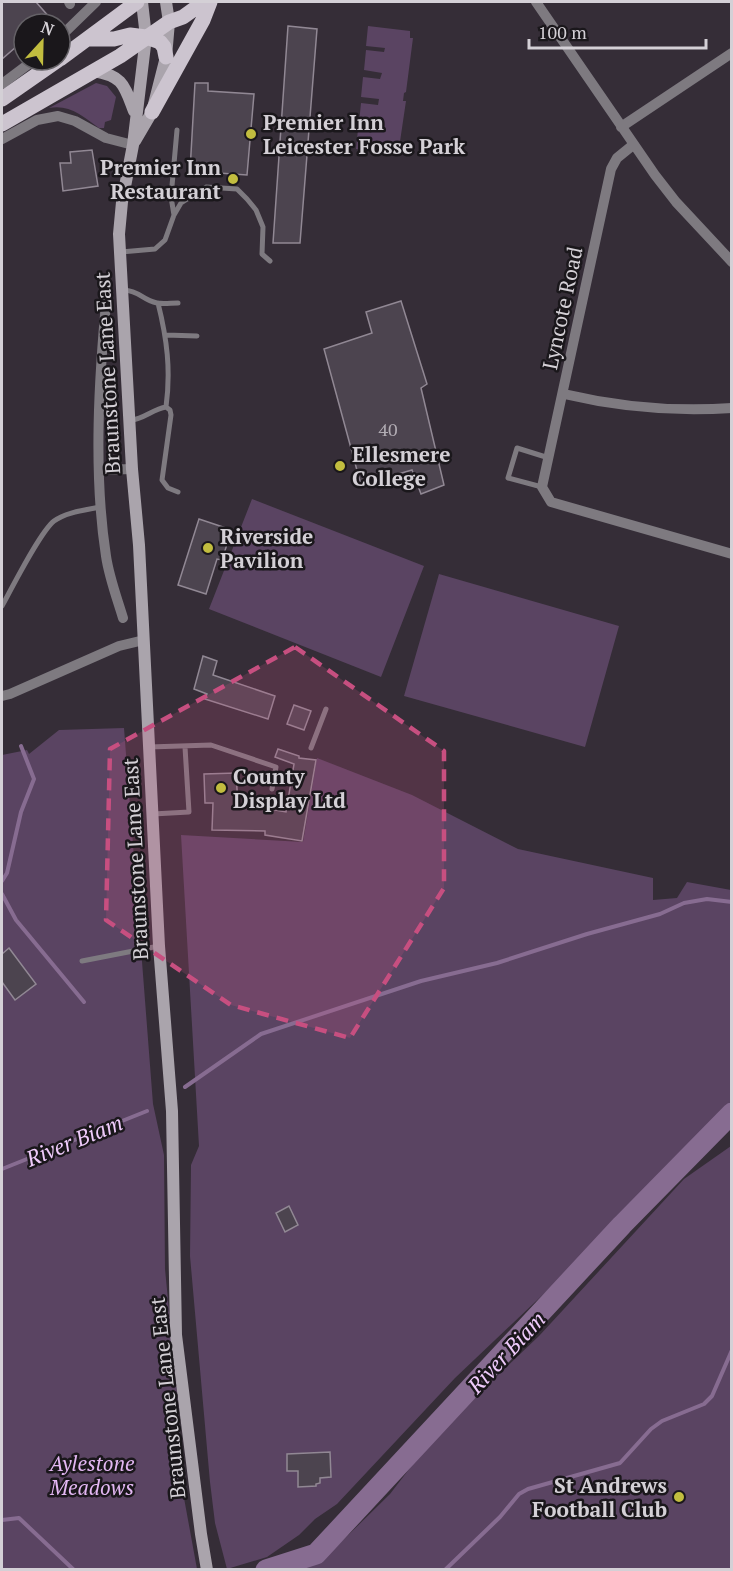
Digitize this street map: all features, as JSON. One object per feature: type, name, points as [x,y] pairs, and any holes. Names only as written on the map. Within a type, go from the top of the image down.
[{"type":"main road","points":[[72,51],[140,2]]},
{"type":"main road","points":[[2,123],[94,71],[204,2]]},
{"type":"main road","points":[[152,112],[203,20],[210,2]]},
{"type":"main road","points":[[90,39],[114,39],[130,35],[146,37],[160,42],[164,47],[166,57]]},
{"type":"main road","points":[[2,99],[40,72]]},
{"type":"street","points":[[72,25],[94,2]]},
{"type":"street","name":"Braunstone Lane East","points":[[140,2],[146,37],[119,234],[132,469],[139,545],[159,946],[172,1111],[176,1335],[207,1569]]},
{"type":"street","name":"Braunstone Lane East","points":[[133,145],[152,112],[166,57],[169,22],[166,2]]},
{"type":"street","points":[[536,2],[633,145],[676,202],[732,262]]},
{"type":"street","points":[[621,126],[732,53]]},
{"type":"street","points":[[94,71],[112,75],[124,85],[135,115]]},
{"type":"street","points":[[2,86],[19,72]]},
{"type":"street","points":[[2,86],[27,81]]},
{"type":"street","points":[[2,139],[38,120],[58,116],[75,121],[106,138],[133,145]]},
{"type":"street","name":"Lyncote Road","points":[[542,487],[611,169],[617,158],[633,145]]},
{"type":"street","points":[[107,293],[101,360],[101,506],[106,557],[123,618]]},
{"type":"street","points":[[564,394],[638,407],[732,408]]},
{"type":"street","points":[[100,470],[132,469]]},
{"type":"street","points":[[542,487],[551,502],[732,554]]},
{"type":"street","points":[[2,696],[119,646],[144,640]]},
{"type":"lane","points":[[174,215],[171,197],[177,130]]},
{"type":"lane","points":[[120,252],[155,249],[165,240],[181,203],[206,187],[237,189],[255,210],[263,227],[262,254],[270,261]]},
{"type":"lane","points":[[122,290],[134,290],[143,298],[158,303],[178,303]]},
{"type":"lane","points":[[158,303],[166,335],[169,382],[166,407]]},
{"type":"lane","points":[[166,335],[197,336]]},
{"type":"lane","points":[[129,420],[140,420],[156,409],[166,407]]},
{"type":"lane","points":[[166,407],[170,410],[171,415],[162,480],[168,488],[178,492]]},
{"type":"lane","points":[[542,487],[508,478],[517,448],[549,458]]},
{"type":"lane","points":[[2,606],[54,521],[69,514],[101,506]]},
{"type":"lane","points":[[311,748],[326,709]]},
{"type":"lane","points":[[148,747],[212,745],[276,767],[272,789]]},
{"type":"lane","points":[[153,814],[189,812],[185,747]]},
{"type":"lane","points":[[82,961],[159,946]]},
{"type":"highlighted area","points":[[295,647],[444,751],[444,888],[350,1038],[231,1005],[106,920],[110,749]]},
{"type":"green space","points":[[368,26],[410,31],[410,38],[413,38],[406,92],[404,93],[403,101],[406,101],[398,155],[356,149],[358,129],[374,131],[375,125],[359,123],[361,103],[378,105],[379,99],[361,97],[363,77],[380,79],[382,73],[364,70],[366,50],[384,52],[385,48],[366,46]]},
{"type":"green space","points":[[96,83],[107,86],[116,97],[111,120],[105,122],[104,128],[99,128],[69,109],[49,108]]},
{"type":"green space","points":[[252,499],[424,566],[381,677],[209,609]]},
{"type":"green space","points":[[439,574],[619,626],[585,747],[404,696]]},
{"type":"green space","name":"Aylestone Meadows","points":[[124,728],[153,1104],[164,1155],[165,1269],[178,1403],[184,1498],[197,1569],[2,1569],[2,755],[27,750],[29,754],[59,730]]},
{"type":"green space","points":[[317,758],[412,795],[518,849],[653,878],[653,900],[677,898],[687,882],[731,890],[731,1107],[703,1137],[673,1159],[633,1206],[455,1378],[337,1504],[267,1557],[227,1569],[215,1523],[210,1482],[190,1256],[191,1165],[199,1146],[181,835],[303,842]]},
{"type":"green space","points":[[731,1146],[731,1569],[284,1569],[329,1554],[390,1494],[437,1433],[539,1336],[684,1179]]},
{"type":"building","points":[[2,2],[36,2],[45,12],[12,12],[12,50],[2,59]]},
{"type":"building","points":[[288,26],[317,29],[300,243],[273,243]]},
{"type":"building","points":[[195,83],[208,83],[208,91],[254,94],[247,175],[190,171]]},
{"type":"building","points":[[92,150],[98,186],[63,191],[60,163],[71,163],[70,152]]},
{"type":"building","points":[[401,301],[427,384],[421,388],[444,485],[421,494],[412,470],[361,485],[324,349],[372,333],[366,312]]},
{"type":"building","name":"Riverside Pavilion","points":[[199,519],[226,528],[223,536],[229,538],[222,560],[217,559],[206,594],[178,585]]},
{"type":"building","points":[[203,656],[217,661],[213,675],[275,696],[268,719],[205,699],[207,694],[194,689]]},
{"type":"building","points":[[294,705],[311,711],[304,730],[287,724]]},
{"type":"building","points":[[278,749],[299,756],[299,758],[316,760],[302,841],[265,835],[265,831],[212,830],[213,803],[205,803],[204,774],[236,773],[238,805],[264,806],[264,808],[286,812],[294,764],[275,757]]},
{"type":"building","points":[[9,948],[36,984],[15,1000],[2,982],[2,954]]},
{"type":"building","points":[[289,1206],[298,1225],[285,1232],[276,1213]]},
{"type":"building","points":[[330,1452],[331,1477],[320,1478],[320,1483],[316,1486],[298,1487],[298,1471],[287,1471],[287,1454]]},
{"type":"waterway","points":[[2,881],[7,873],[21,812],[34,779],[21,746]]},
{"type":"waterway","points":[[2,894],[16,920],[84,1002]]},
{"type":"waterway","name":"River Biam","points":[[185,1087],[261,1034],[421,981],[497,963],[587,934],[660,914],[684,903],[707,899],[732,902]]},
{"type":"waterway","name":"River Biam","points":[[2,1169],[147,1111]]},
{"type":"waterway","name":"River Biam","points":[[266,1570],[316,1554],[622,1225],[732,1113]]},
{"type":"waterway","points":[[445,1570],[500,1517],[519,1494],[528,1489],[620,1463],[651,1429],[662,1421],[704,1404],[712,1396],[732,1350]]},
{"type":"waterway","points":[[2,1520],[19,1518],[74,1570]]},
{"type":"place","name":"Premier Inn Leicester Fosse Park","points":[[251,134]]},
{"type":"place","name":"Premier Inn Restaurant","points":[[233,179]]},
{"type":"place","name":"Ellesmere College","points":[[340,466]]},
{"type":"place","name":"Riverside Pavilion","points":[[208,548]]},
{"type":"place","name":"County Display Ltd","points":[[221,788]]},
{"type":"place","name":"St Andrews Football Club","points":[[679,1497]]}]
